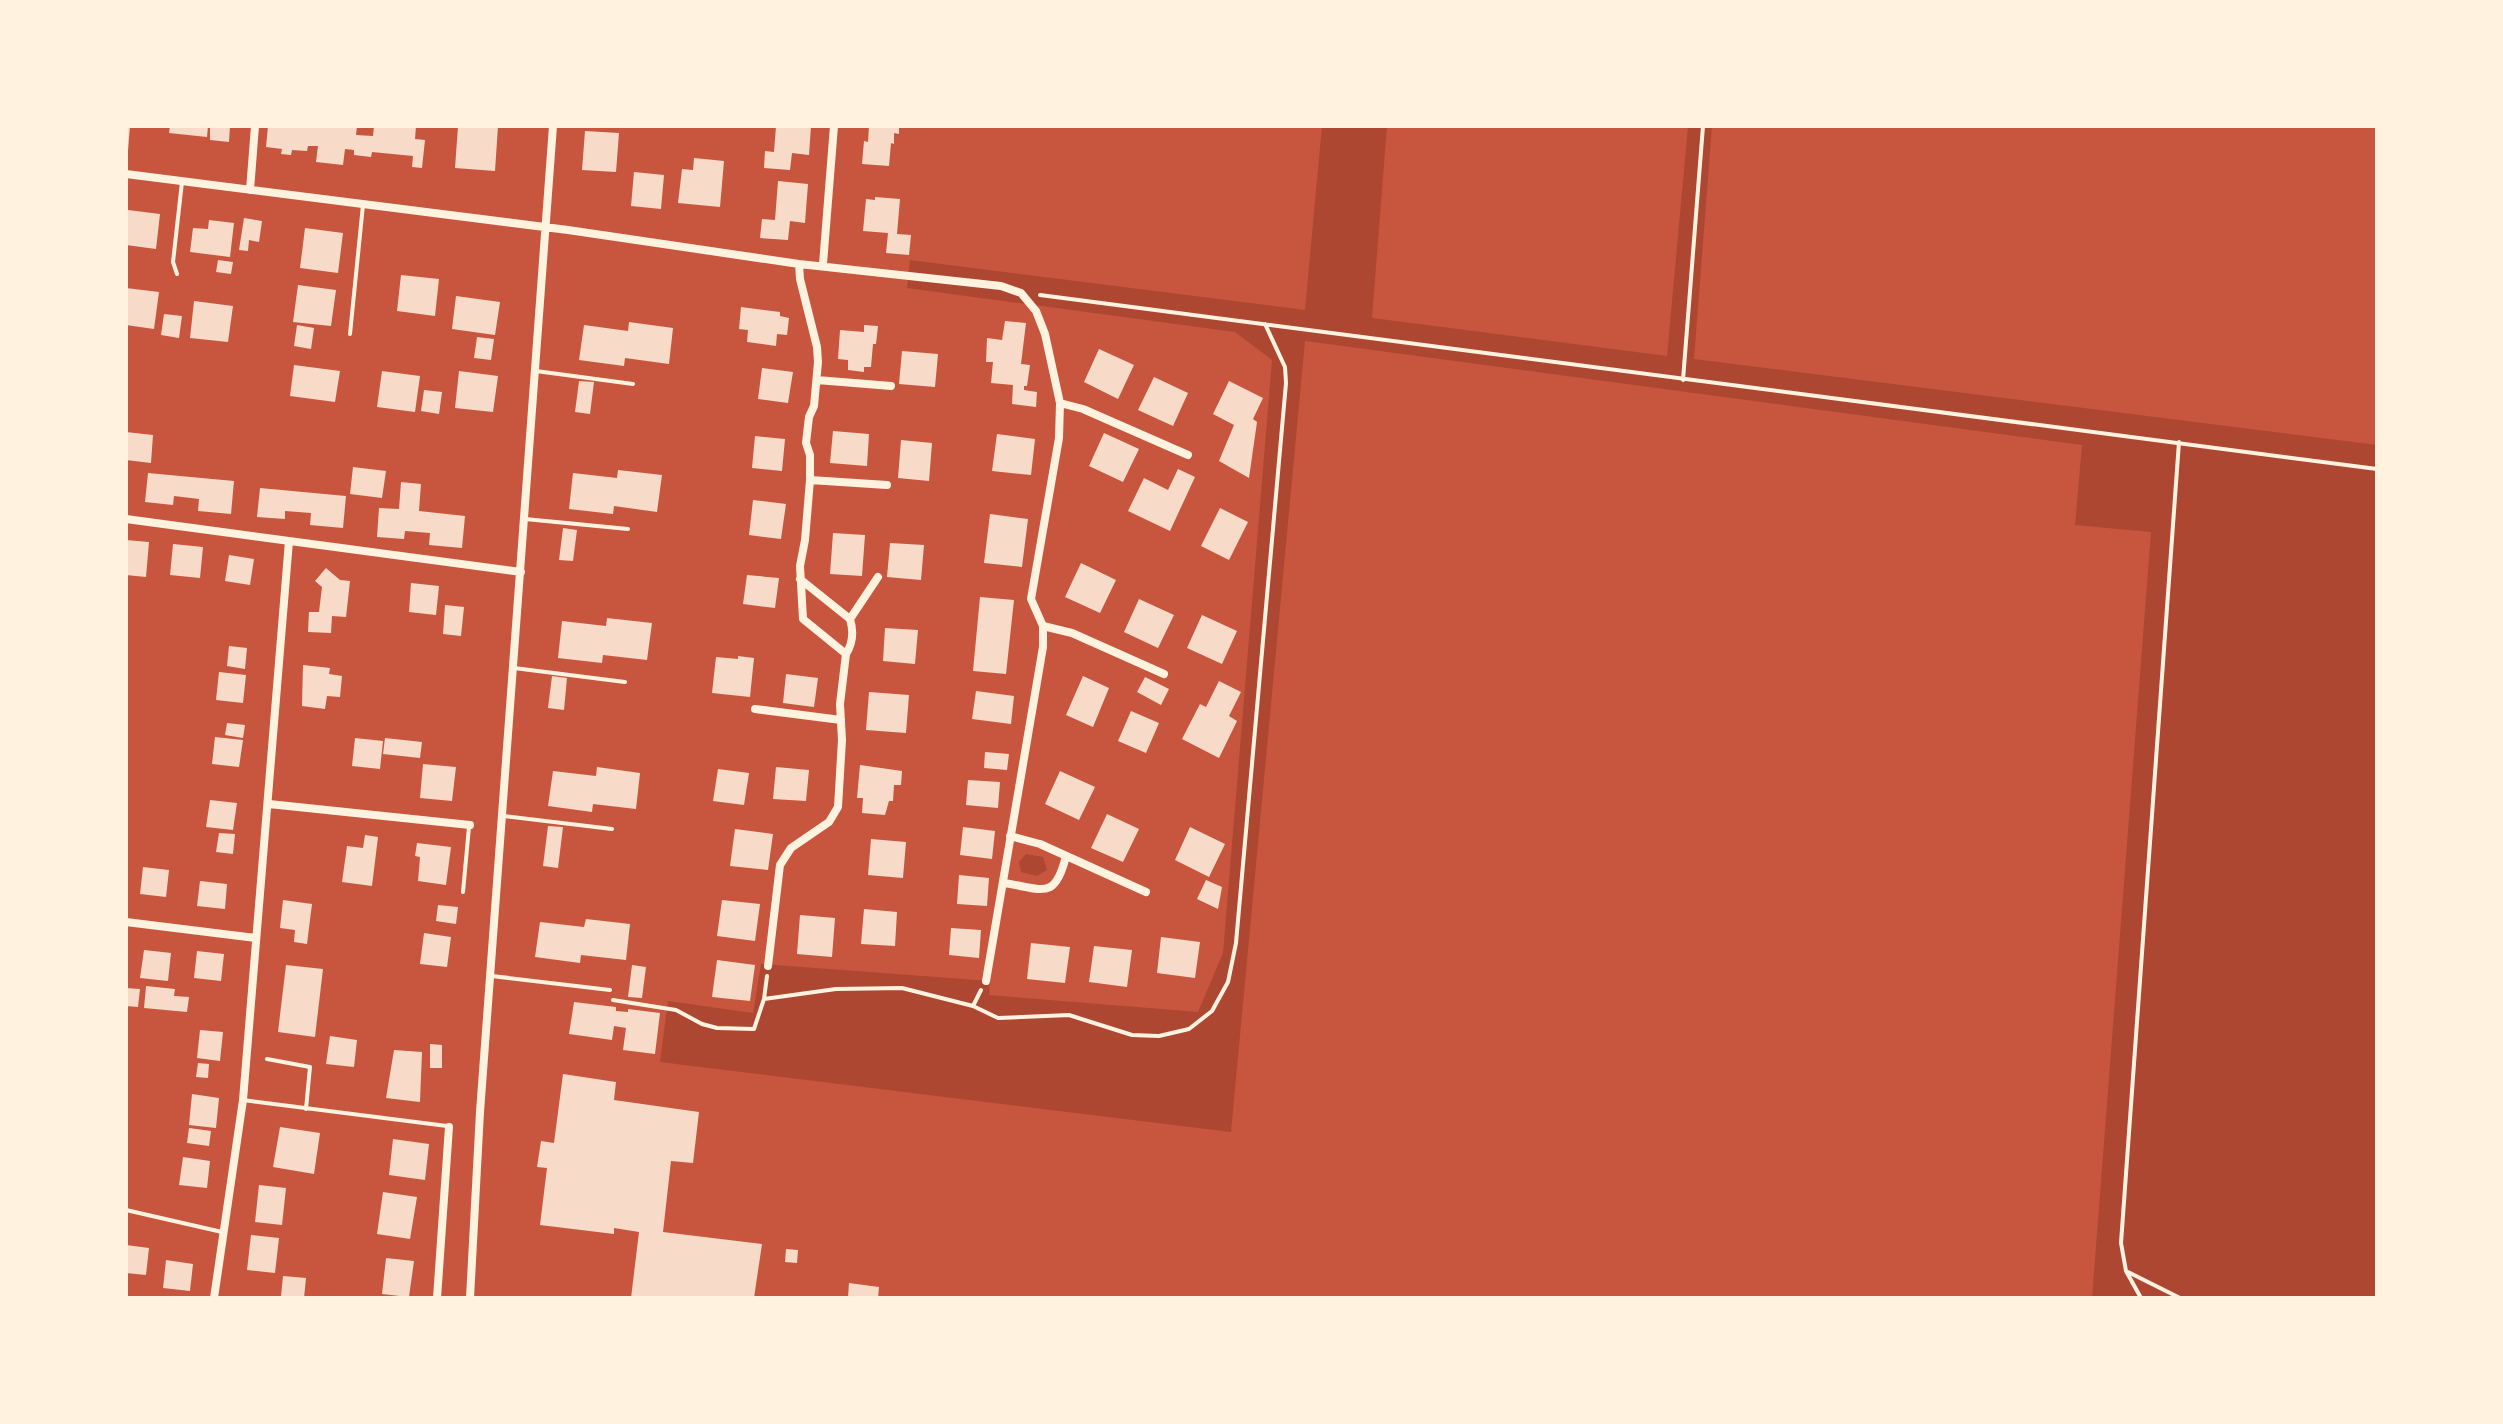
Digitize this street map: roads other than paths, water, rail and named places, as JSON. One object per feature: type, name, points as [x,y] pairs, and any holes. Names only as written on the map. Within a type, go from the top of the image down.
[{"type":"street","points":[[250,190],[255,126]]},
{"type":"street","points":[[470,1298],[481,1097],[553,126]]},
{"type":"street","points":[[823,264],[834,126]]},
{"type":"street","points":[[126,174],[799,264],[823,264],[1001,286],[1021,293],[1036,311],[1045,334],[1060,403],[1059,438],[1031,599],[1043,626],[1043,647],[986,981]]},
{"type":"street","points":[[799,264],[817,347],[817,380],[806,443],[810,455],[810,480],[800,579],[803,619],[846,654]]},
{"type":"street","points":[[817,380],[891,386]]},
{"type":"street","points":[[1060,403],[1083,409],[1188,455]]},
{"type":"street","points":[[810,480],[887,485]]},
{"type":"street","points":[[126,519],[521,572]]},
{"type":"street","points":[[214,1298],[243,1100],[289,541]]},
{"type":"street","points":[[850,619],[878,577]]},
{"type":"street","points":[[768,966],[780,865],[791,848],[829,822],[838,807],[842,740],[840,704],[846,654],[851,646],[853,628],[850,619],[800,579]]},
{"type":"street","points":[[1043,626],[1072,633],[1164,674]]},
{"type":"street","points":[[755,709],[841,720]]},
{"type":"street","points":[[269,804],[470,825]]},
{"type":"street","points":[[1010,836],[1040,844],[1146,892]]},
{"type":"street","points":[[1004,883],[1051,888],[1061,879],[1066,856]]},
{"type":"street","points":[[126,922],[256,938]]},
{"type":"street","points":[[437,1298],[449,1127]]},
{"type":"lane","points":[[177,274],[173,262],[182,181]]},
{"type":"lane","points":[[350,334],[363,205]]},
{"type":"lane","points":[[535,371],[633,384]]},
{"type":"lane","points":[[525,519],[628,529]]},
{"type":"lane","points":[[514,668],[625,682]]},
{"type":"lane","points":[[503,816],[612,829]]},
{"type":"lane","points":[[463,892],[470,825]]},
{"type":"lane","points":[[492,976],[610,990]]},
{"type":"lane","points":[[267,1059],[310,1067],[306,1109]]},
{"type":"lane","points":[[243,1100],[449,1127]]},
{"type":"lane","points":[[126,1210],[224,1232]]}]
